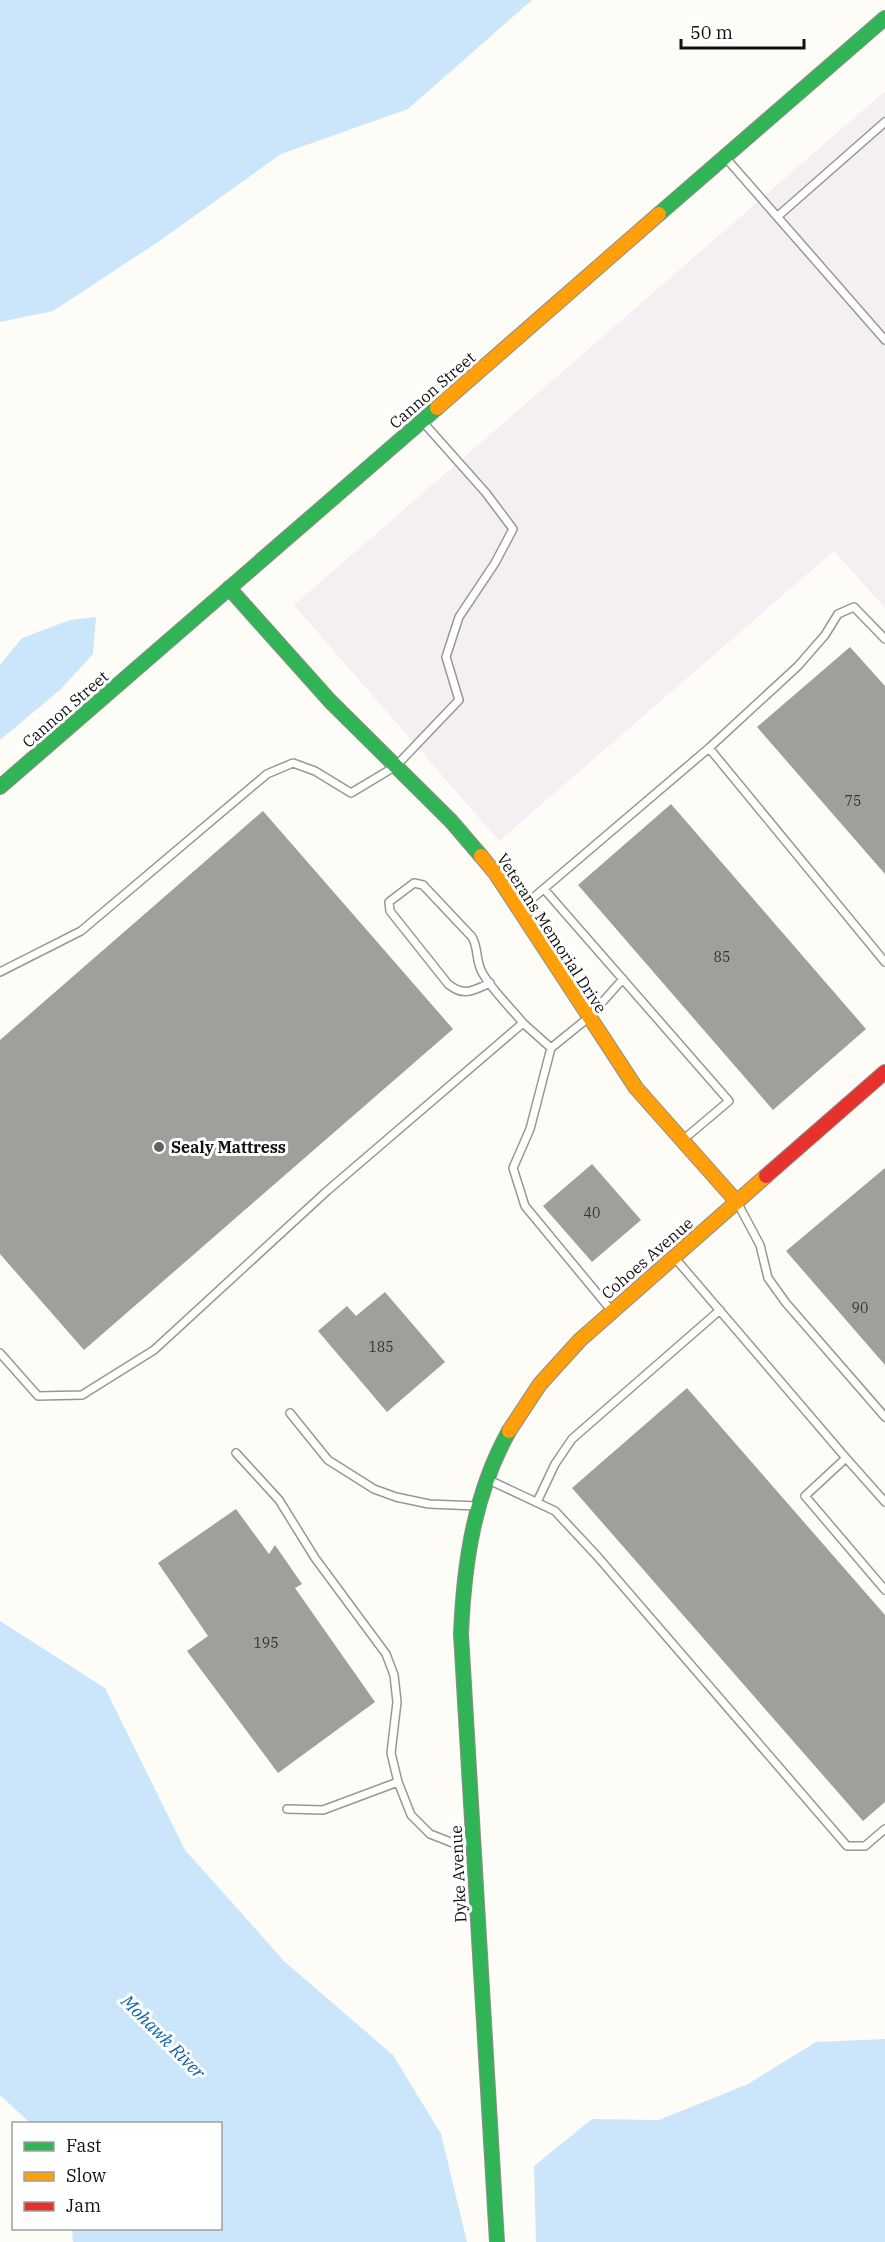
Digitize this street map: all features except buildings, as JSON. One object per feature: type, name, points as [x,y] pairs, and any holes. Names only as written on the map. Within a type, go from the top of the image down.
[{"type":"street","name":"Cannon Street","points":[[0,787],[885,18]]},
{"type":"street","name":"Veterans Memorial Drive","points":[[229,588],[330,701],[475,848],[520,909],[588,1018],[636,1088],[737,1202]]},
{"type":"street","name":"Cohoes Avenue","points":[[477,1506],[486,1479],[518,1414],[564,1355],[885,1072]]},
{"type":"street","name":"Dyke Avenue","points":[[477,1506],[463,1567],[461,1600],[497,2242]]},
{"type":"lane","points":[[778,216],[885,122]]},
{"type":"lane","points":[[725,157],[885,340]]},
{"type":"lane","points":[[0,972],[81,930],[267,774],[293,763],[315,771],[351,793],[396,766],[459,700],[446,657],[459,617],[495,563],[513,529],[486,493],[422,421]]},
{"type":"lane","points":[[520,909],[709,748],[798,666],[825,635],[838,614],[854,607],[885,639]]},
{"type":"lane","points":[[709,748],[885,962]]},
{"type":"lane","points":[[490,983],[468,993],[458,992],[448,984],[390,910],[389,902],[414,883],[423,885],[472,937],[477,946],[477,961],[490,983],[523,1023],[551,1048]]},
{"type":"lane","points":[[544,889],[729,1101],[682,1141]]},
{"type":"lane","points":[[612,1311],[525,1206],[513,1168],[530,1129],[551,1048],[588,1018],[623,980]]},
{"type":"lane","points":[[0,1353],[38,1396],[82,1395],[145,1356],[327,1191],[523,1023]]},
{"type":"lane","points":[[737,1202],[760,1245],[768,1278],[786,1304],[885,1417]]},
{"type":"lane","points":[[674,1257],[885,1502]]},
{"type":"lane","points":[[537,1502],[555,1464],[572,1439],[720,1310]]},
{"type":"lane","points":[[290,1413],[328,1460],[374,1489],[396,1497],[429,1504],[477,1506]]},
{"type":"lane","points":[[236,1453],[279,1500],[315,1558],[386,1654],[395,1684],[397,1702],[391,1753],[398,1782],[411,1815],[430,1834],[453,1843],[473,1842]]},
{"type":"lane","points":[[846,1458],[805,1496],[885,1590]]},
{"type":"lane","points":[[486,1479],[555,1511],[597,1556],[847,1846],[865,1846],[885,1829]]},
{"type":"lane","points":[[287,1809],[323,1810],[398,1782]]},
{"type":"shaded area","points":[[885,91],[885,608],[834,551],[499,841],[294,605]]},
{"type":"water","points":[[0,0],[532,0],[408,109],[281,154],[158,242],[53,311],[0,322]]},
{"type":"water","points":[[96,617],[93,654],[60,690],[0,740],[0,665],[22,638],[70,620]]},
{"type":"water","name":"Mohawk River","points":[[0,1621],[105,1688],[185,1850],[285,1962],[393,2055],[441,2134],[467,2242],[73,2242],[72,2230],[222,2230],[222,2122],[29,2122],[0,2095]]},
{"type":"water","points":[[885,2039],[885,2242],[536,2242],[534,2166],[592,2119],[659,2120],[748,2084],[816,2042]]},
{"type":"traffic: fast","points":[[659,214],[885,18]]},
{"type":"traffic: fast","points":[[0,787],[437,408]]},
{"type":"traffic: fast","points":[[229,588],[330,701],[451,821],[481,856]]},
{"type":"traffic: fast","points":[[497,2242],[461,1634],[468,1555],[479,1504],[487,1479],[509,1431]]},
{"type":"traffic: slow","points":[[437,408],[659,214]]},
{"type":"traffic: slow","points":[[481,856],[496,874],[636,1088],[737,1202]]},
{"type":"traffic: slow","points":[[509,1431],[540,1384],[580,1340],[766,1176]]},
{"type":"traffic: jam","points":[[766,1176],[885,1072]]},
{"type":"place","name":"Sealy Mattress","points":[[159,1147]]}]
